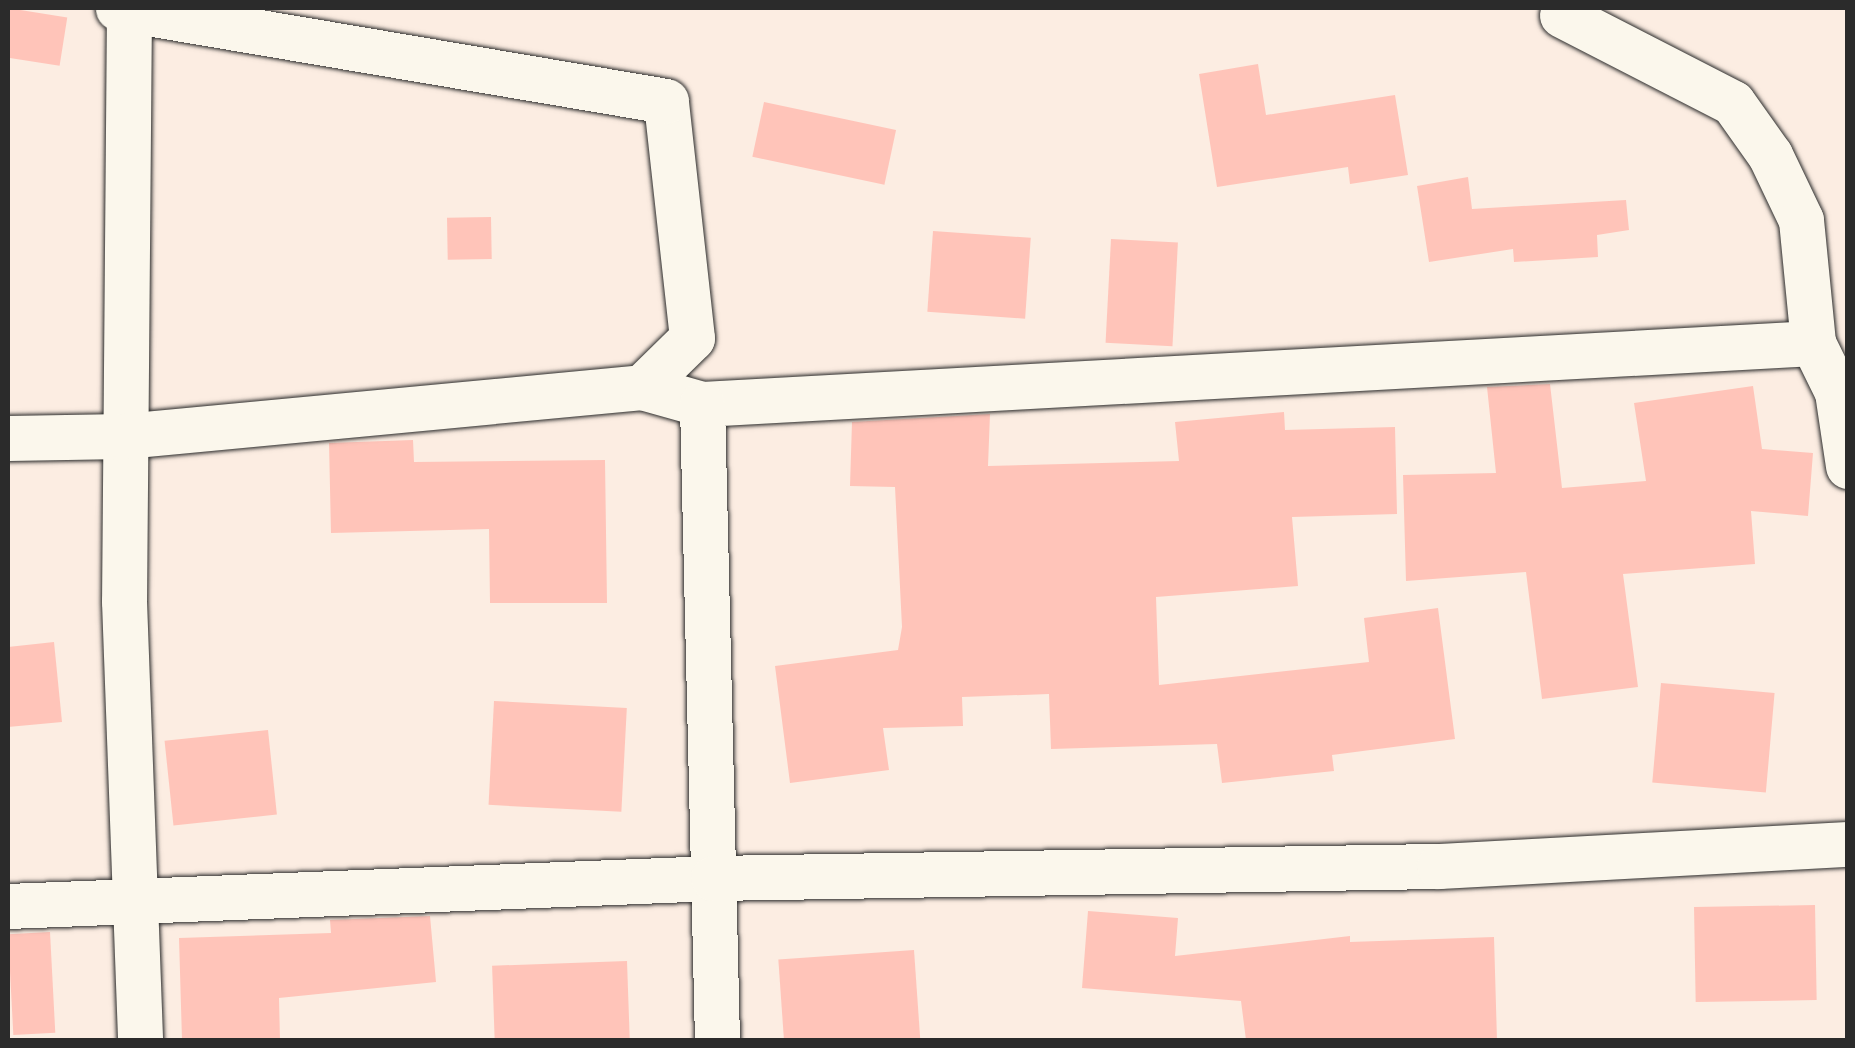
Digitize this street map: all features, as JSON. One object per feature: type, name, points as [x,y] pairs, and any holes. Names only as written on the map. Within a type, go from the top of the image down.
[{"type":"street","points":[[140,1040],[124,436],[124,8],[666,101],[692,338],[642,387]]},
{"type":"street","points":[[1562,16],[1733,103],[1770,154],[1801,220],[1813,343],[1837,392],[1848,466]]},
{"type":"street","points":[[8,438],[124,436],[642,387],[702,404],[1813,343]]},
{"type":"street","points":[[702,404],[718,1040]]},
{"type":"street","points":[[8,906],[713,878],[1439,866],[1848,844]]},
{"type":"building","points":[[8,8],[67,17],[60,66],[8,58]]},
{"type":"building","points":[[1258,64],[1266,115],[1395,95],[1408,175],[1350,184],[1348,167],[1217,187],[1199,74]]},
{"type":"building","points":[[764,102],[896,130],[884,185],[752,157]]},
{"type":"building","points":[[1468,177],[1472,209],[1626,200],[1629,230],[1597,235],[1598,257],[1514,262],[1513,249],[1429,262],[1417,186]]},
{"type":"building","points":[[491,217],[492,259],[448,260],[447,218]]},
{"type":"building","points":[[933,231],[1031,238],[1025,319],[927,312]]},
{"type":"building","points":[[1111,239],[1178,243],[1172,346],[1106,343]]},
{"type":"building","points":[[1550,384],[1562,488],[1646,481],[1634,403],[1753,386],[1762,449],[1813,453],[1808,516],[1751,511],[1755,564],[1623,574],[1638,687],[1542,699],[1526,572],[1406,581],[1403,475],[1496,473],[1487,387]]},
{"type":"building","points":[[1284,412],[1285,430],[1395,427],[1397,514],[1292,517],[1298,586],[1156,597],[1159,685],[1369,662],[1364,618],[1438,608],[1455,739],[1332,755],[1334,771],[1222,783],[1217,744],[1051,749],[1049,694],[962,697],[963,726],[883,728],[889,770],[790,783],[775,666],[898,650],[902,627],[895,487],[850,486],[852,422],[990,414],[988,466],[1179,461],[1175,422]]},
{"type":"building","points":[[413,440],[414,462],[605,460],[607,603],[490,603],[489,529],[331,533],[329,443]]},
{"type":"building","points":[[54,642],[62,722],[8,727],[8,647]]},
{"type":"building","points":[[1661,683],[1775,693],[1766,793],[1652,783]]},
{"type":"building","points":[[494,701],[627,708],[621,812],[489,805]]},
{"type":"building","points":[[268,730],[277,815],[173,825],[165,741]]},
{"type":"building","points":[[1815,905],[1817,1000],[1696,1002],[1694,907]]},
{"type":"building","points":[[1088,911],[1178,918],[1175,956],[1350,936],[1350,942],[1494,937],[1497,1040],[1246,1040],[1241,1001],[1082,988]]},
{"type":"building","points":[[430,916],[436,982],[279,998],[280,1040],[182,1040],[179,938],[331,933],[330,920]]},
{"type":"building","points":[[50,932],[55,1033],[13,1035],[8,934]]},
{"type":"building","points":[[914,950],[920,1040],[784,1040],[778,959]]},
{"type":"building","points":[[627,961],[630,1040],[495,1040],[492,966]]}]
